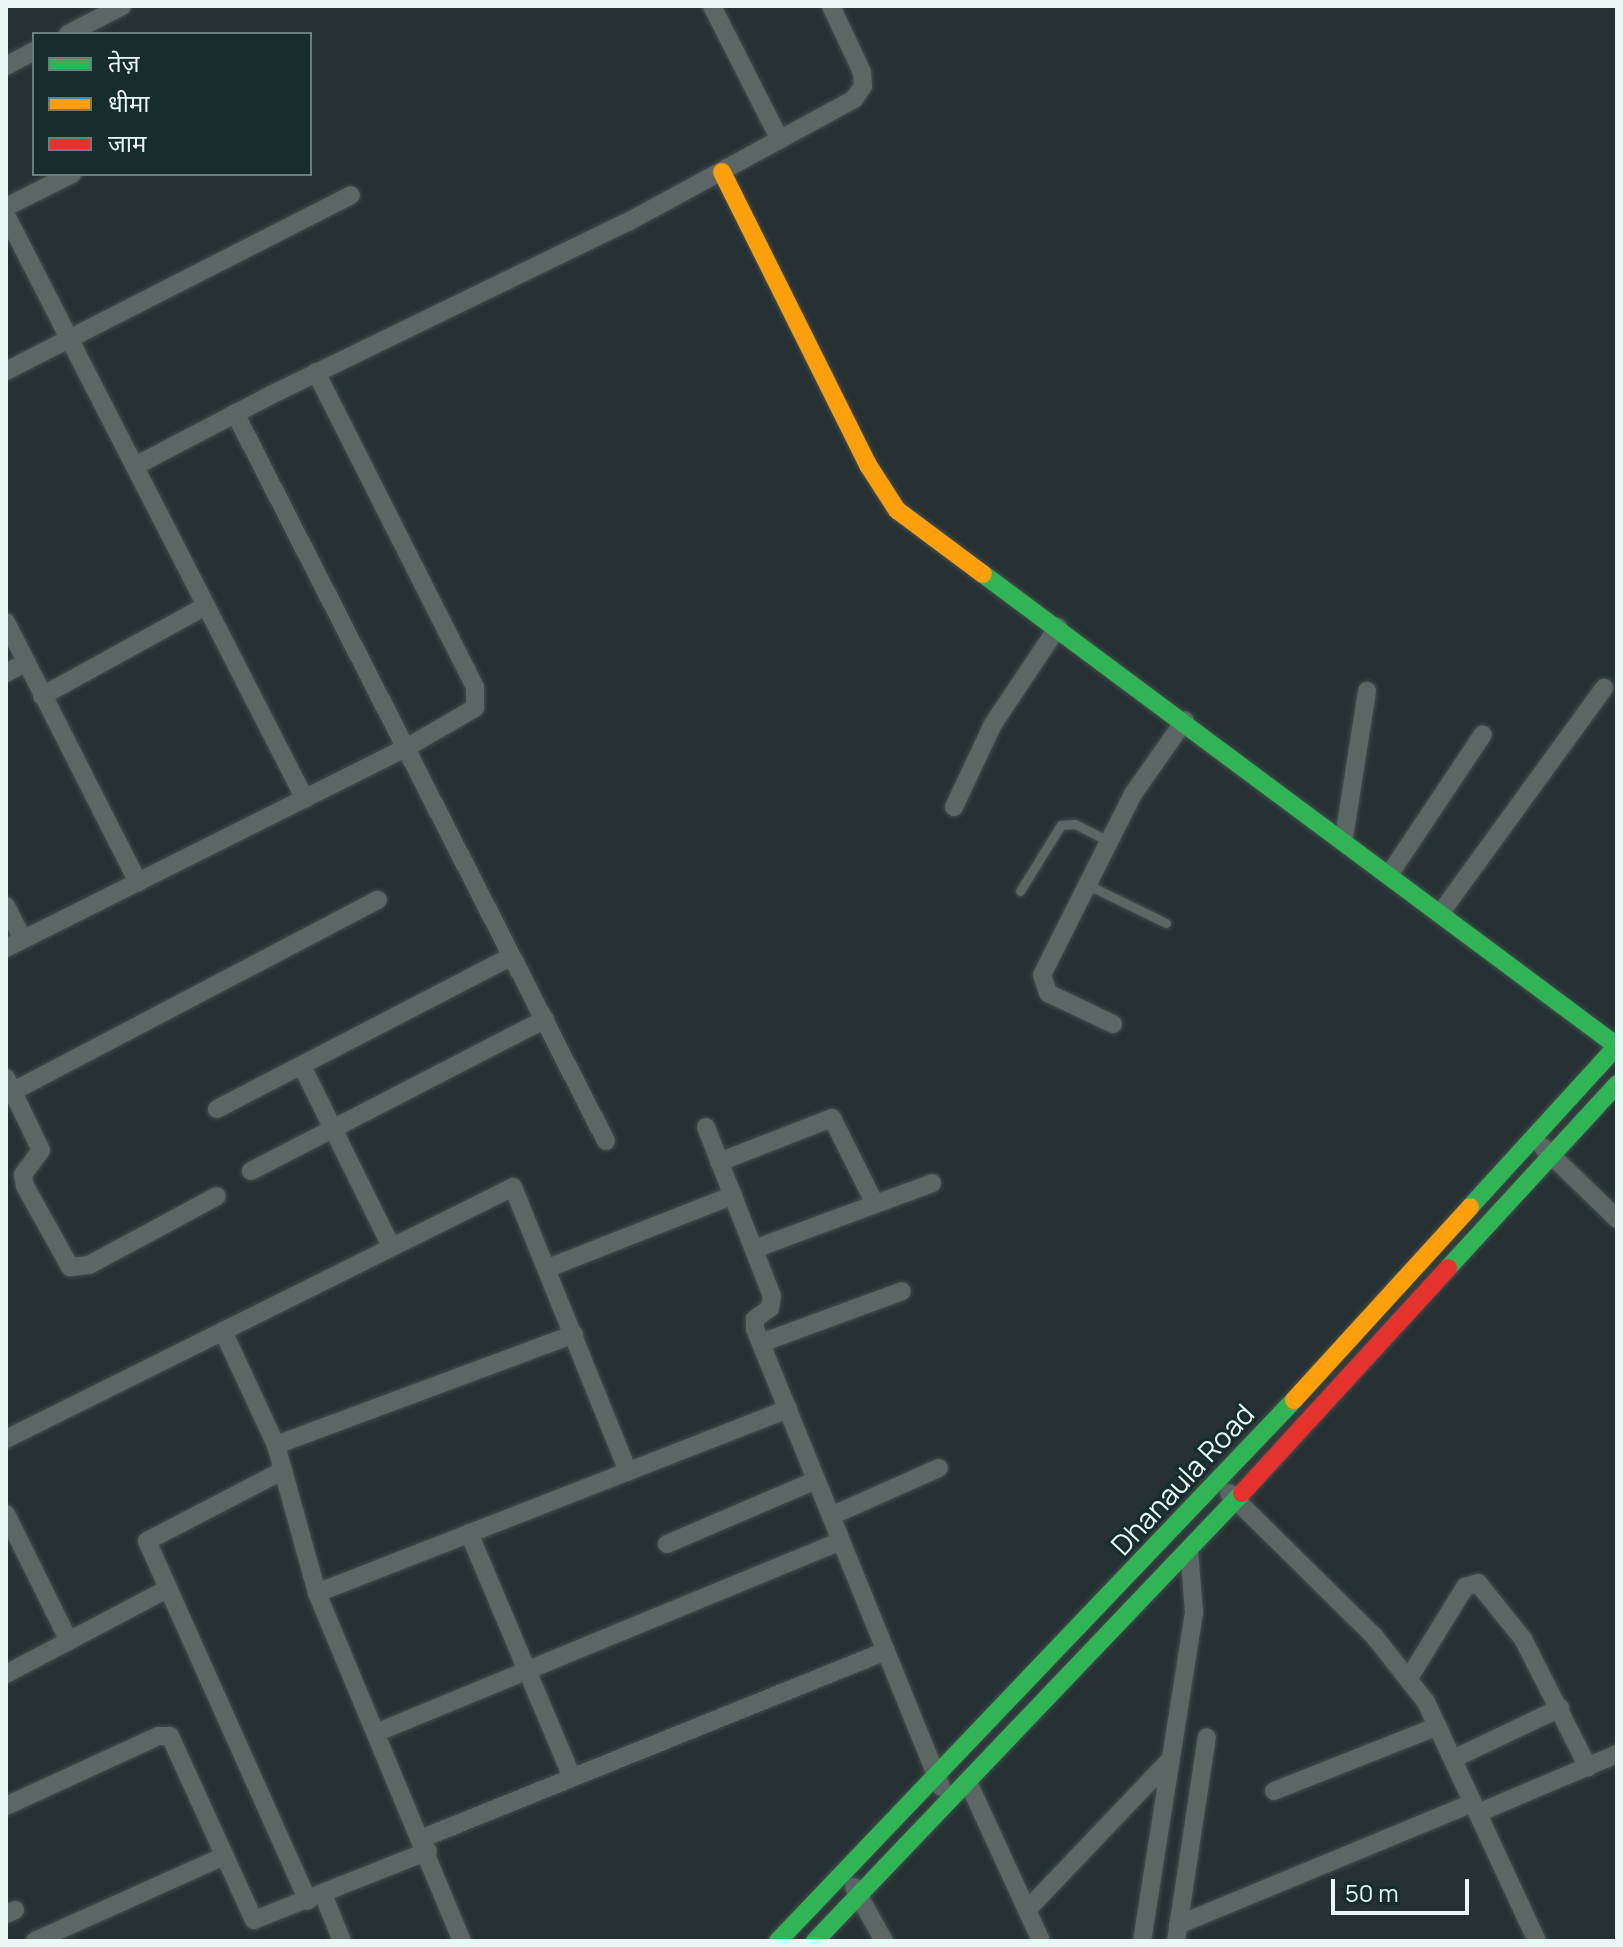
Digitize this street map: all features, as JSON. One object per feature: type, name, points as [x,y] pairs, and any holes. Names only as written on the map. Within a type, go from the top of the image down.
[{"type":"street","points":[[72,32],[122,6]]},
{"type":"street","points":[[712,6],[780,140]]},
{"type":"street","points":[[135,466],[316,372],[722,172],[854,99],[863,86],[862,72],[831,6]]},
{"type":"street","points":[[6,66],[32,52]]},
{"type":"street","points":[[722,172],[868,465],[897,510],[1344,838],[1617,1046]]},
{"type":"street","points":[[6,207],[68,176]]},
{"type":"street","points":[[6,371],[351,195]]},
{"type":"street","points":[[6,215],[305,799]]},
{"type":"street","points":[[6,948],[404,749],[468,715],[478,698],[316,372]]},
{"type":"street","points":[[235,413],[606,1141]]},
{"type":"street","points":[[42,696],[206,606]]},
{"type":"street","points":[[6,622],[138,882]]},
{"type":"street","points":[[954,807],[993,724],[1058,627]]},
{"type":"street","points":[[6,673],[25,663]]},
{"type":"street","points":[[1442,911],[1604,688]]},
{"type":"street","points":[[1344,838],[1367,691]]},
{"type":"street","points":[[1113,1024],[1048,993],[1040,983],[1086,884],[1133,794],[1185,720]]},
{"type":"street","points":[[1389,875],[1483,734]]},
{"type":"street","points":[[217,1196],[79,1268],[63,1259],[14,1178],[41,1150],[8,1088],[378,900]]},
{"type":"street","points":[[6,906],[23,939]]},
{"type":"street","points":[[217,1109],[510,957]]},
{"type":"street","points":[[251,1171],[545,1019]]},
{"type":"street","name":"Dhanaula Road","points":[[778,1941],[845,1876],[1218,1483],[1617,1046]]},
{"type":"street","points":[[302,1066],[391,1246]]},
{"type":"street","name":"Dhanaula Road","points":[[815,1941],[1189,1550],[1617,1084]]},
{"type":"street","points":[[719,1162],[832,1118],[875,1204]]},
{"type":"street","points":[[706,1127],[773,1301],[755,1319],[761,1343],[949,1803]]},
{"type":"street","points":[[1532,1137],[1617,1219]]},
{"type":"street","points":[[754,1249],[932,1183]]},
{"type":"street","points":[[6,1439],[513,1187],[628,1472]]},
{"type":"street","points":[[548,1268],[733,1195]]},
{"type":"street","points":[[761,1343],[902,1291]]},
{"type":"street","points":[[223,1331],[276,1445],[317,1593],[425,1844],[462,1941]]},
{"type":"street","points":[[276,1445],[574,1334]]},
{"type":"street","points":[[317,1593],[788,1409]]},
{"type":"street","points":[[831,1516],[939,1468]]},
{"type":"street","points":[[282,1471],[150,1536],[149,1547],[316,1897],[342,1941]]},
{"type":"street","points":[[667,1544],[816,1480]]},
{"type":"street","points":[[1218,1483],[1409,1678],[1438,1726],[1535,1937],[1514,1941]]},
{"type":"street","points":[[6,1514],[69,1641]]},
{"type":"street","points":[[469,1533],[572,1777]]},
{"type":"street","points":[[378,1732],[841,1541]]},
{"type":"street","points":[[1142,1941],[1194,1612],[1189,1550]]},
{"type":"street","points":[[1409,1678],[1473,1582],[1523,1639],[1588,1767]]},
{"type":"street","points":[[6,1674],[167,1589]]},
{"type":"street","points":[[6,1806],[158,1736],[170,1736],[254,1920],[316,1897],[572,1777],[886,1651]]},
{"type":"street","points":[[1453,1759],[1560,1708]]},
{"type":"street","points":[[1274,1791],[1438,1726]]},
{"type":"street","points":[[1177,1933],[1207,1737]]},
{"type":"street","points":[[1177,1933],[1475,1808],[1617,1754]]},
{"type":"street","points":[[1027,1910],[1168,1762]]},
{"type":"street","points":[[968,1782],[1041,1941]]},
{"type":"street","points":[[35,1941],[224,1856]]},
{"type":"street","points":[[845,1876],[860,1895],[884,1941]]},
{"type":"lane","points":[[1020,891],[1061,825],[1075,824],[1109,841]]},
{"type":"lane","points":[[1086,884],[1166,923]]},
{"type":"traffic: fast","points":[[983,574],[1617,1046]]},
{"type":"traffic: fast","points":[[1470,1207],[1617,1046]]},
{"type":"traffic: fast","points":[[1448,1268],[1617,1084]]},
{"type":"traffic: fast","points":[[778,1941],[1294,1400]]},
{"type":"traffic: fast","points":[[815,1941],[1242,1493]]},
{"type":"traffic: slow","points":[[722,172],[868,465],[897,510],[983,574]]},
{"type":"traffic: slow","points":[[1294,1400],[1470,1207]]},
{"type":"traffic: jam","points":[[1242,1493],[1448,1268]]}]
